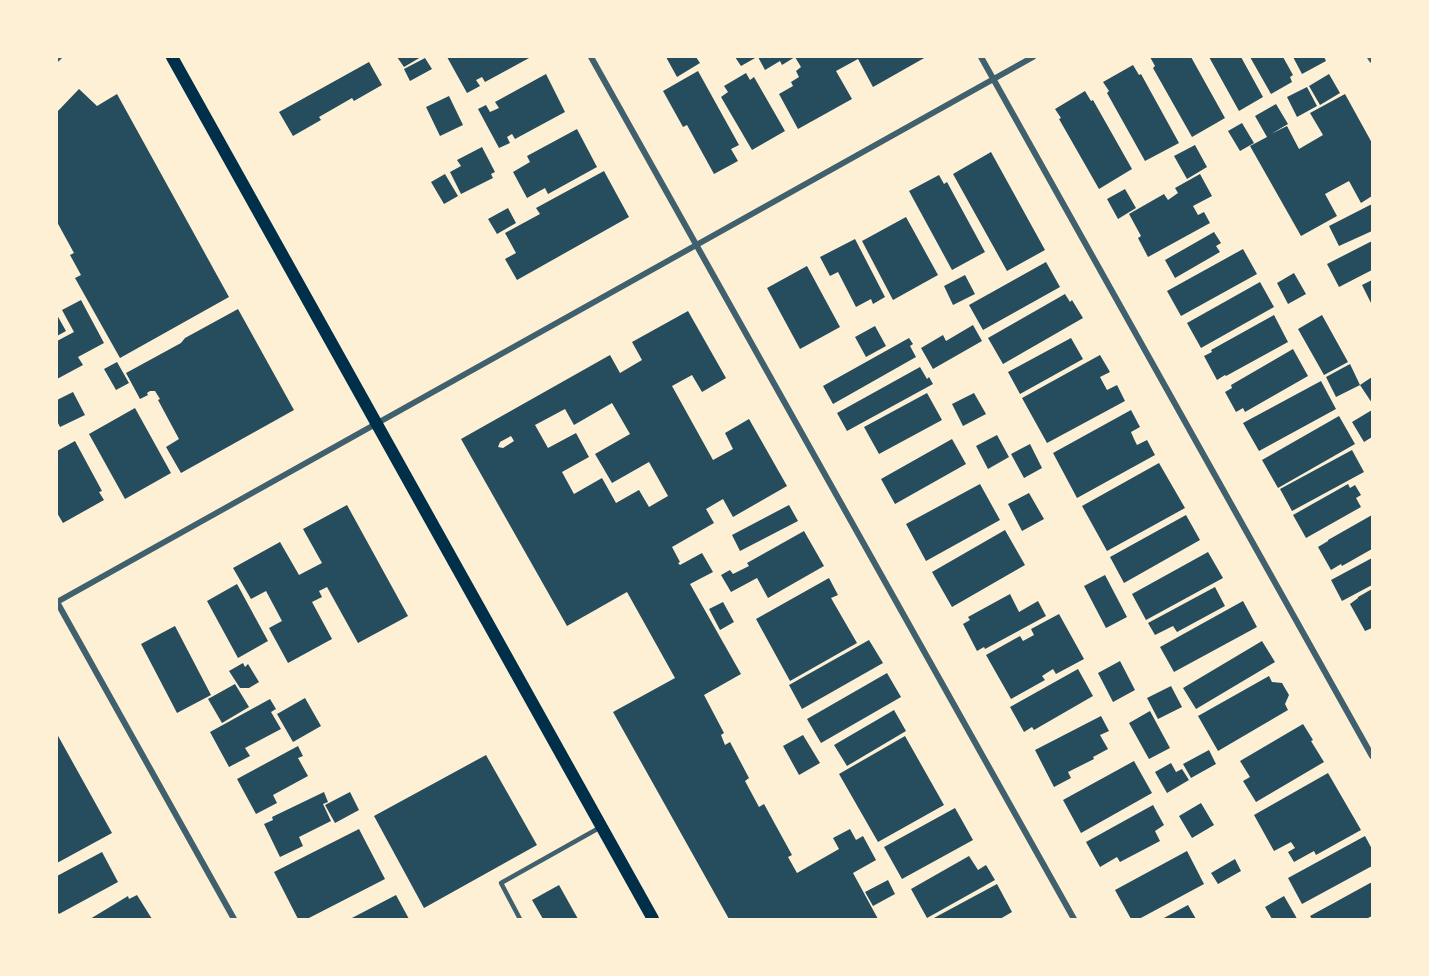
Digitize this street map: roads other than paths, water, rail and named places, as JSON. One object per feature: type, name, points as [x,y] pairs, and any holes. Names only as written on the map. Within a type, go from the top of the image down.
[{"type":"main road","points":[[172,57],[653,919]]},
{"type":"street","points":[[591,57],[1074,919]]},
{"type":"street","points":[[981,57],[1372,756]]},
{"type":"street","points":[[234,919],[57,602],[1033,57]]},
{"type":"lane","points":[[520,919],[501,883],[602,827]]}]
